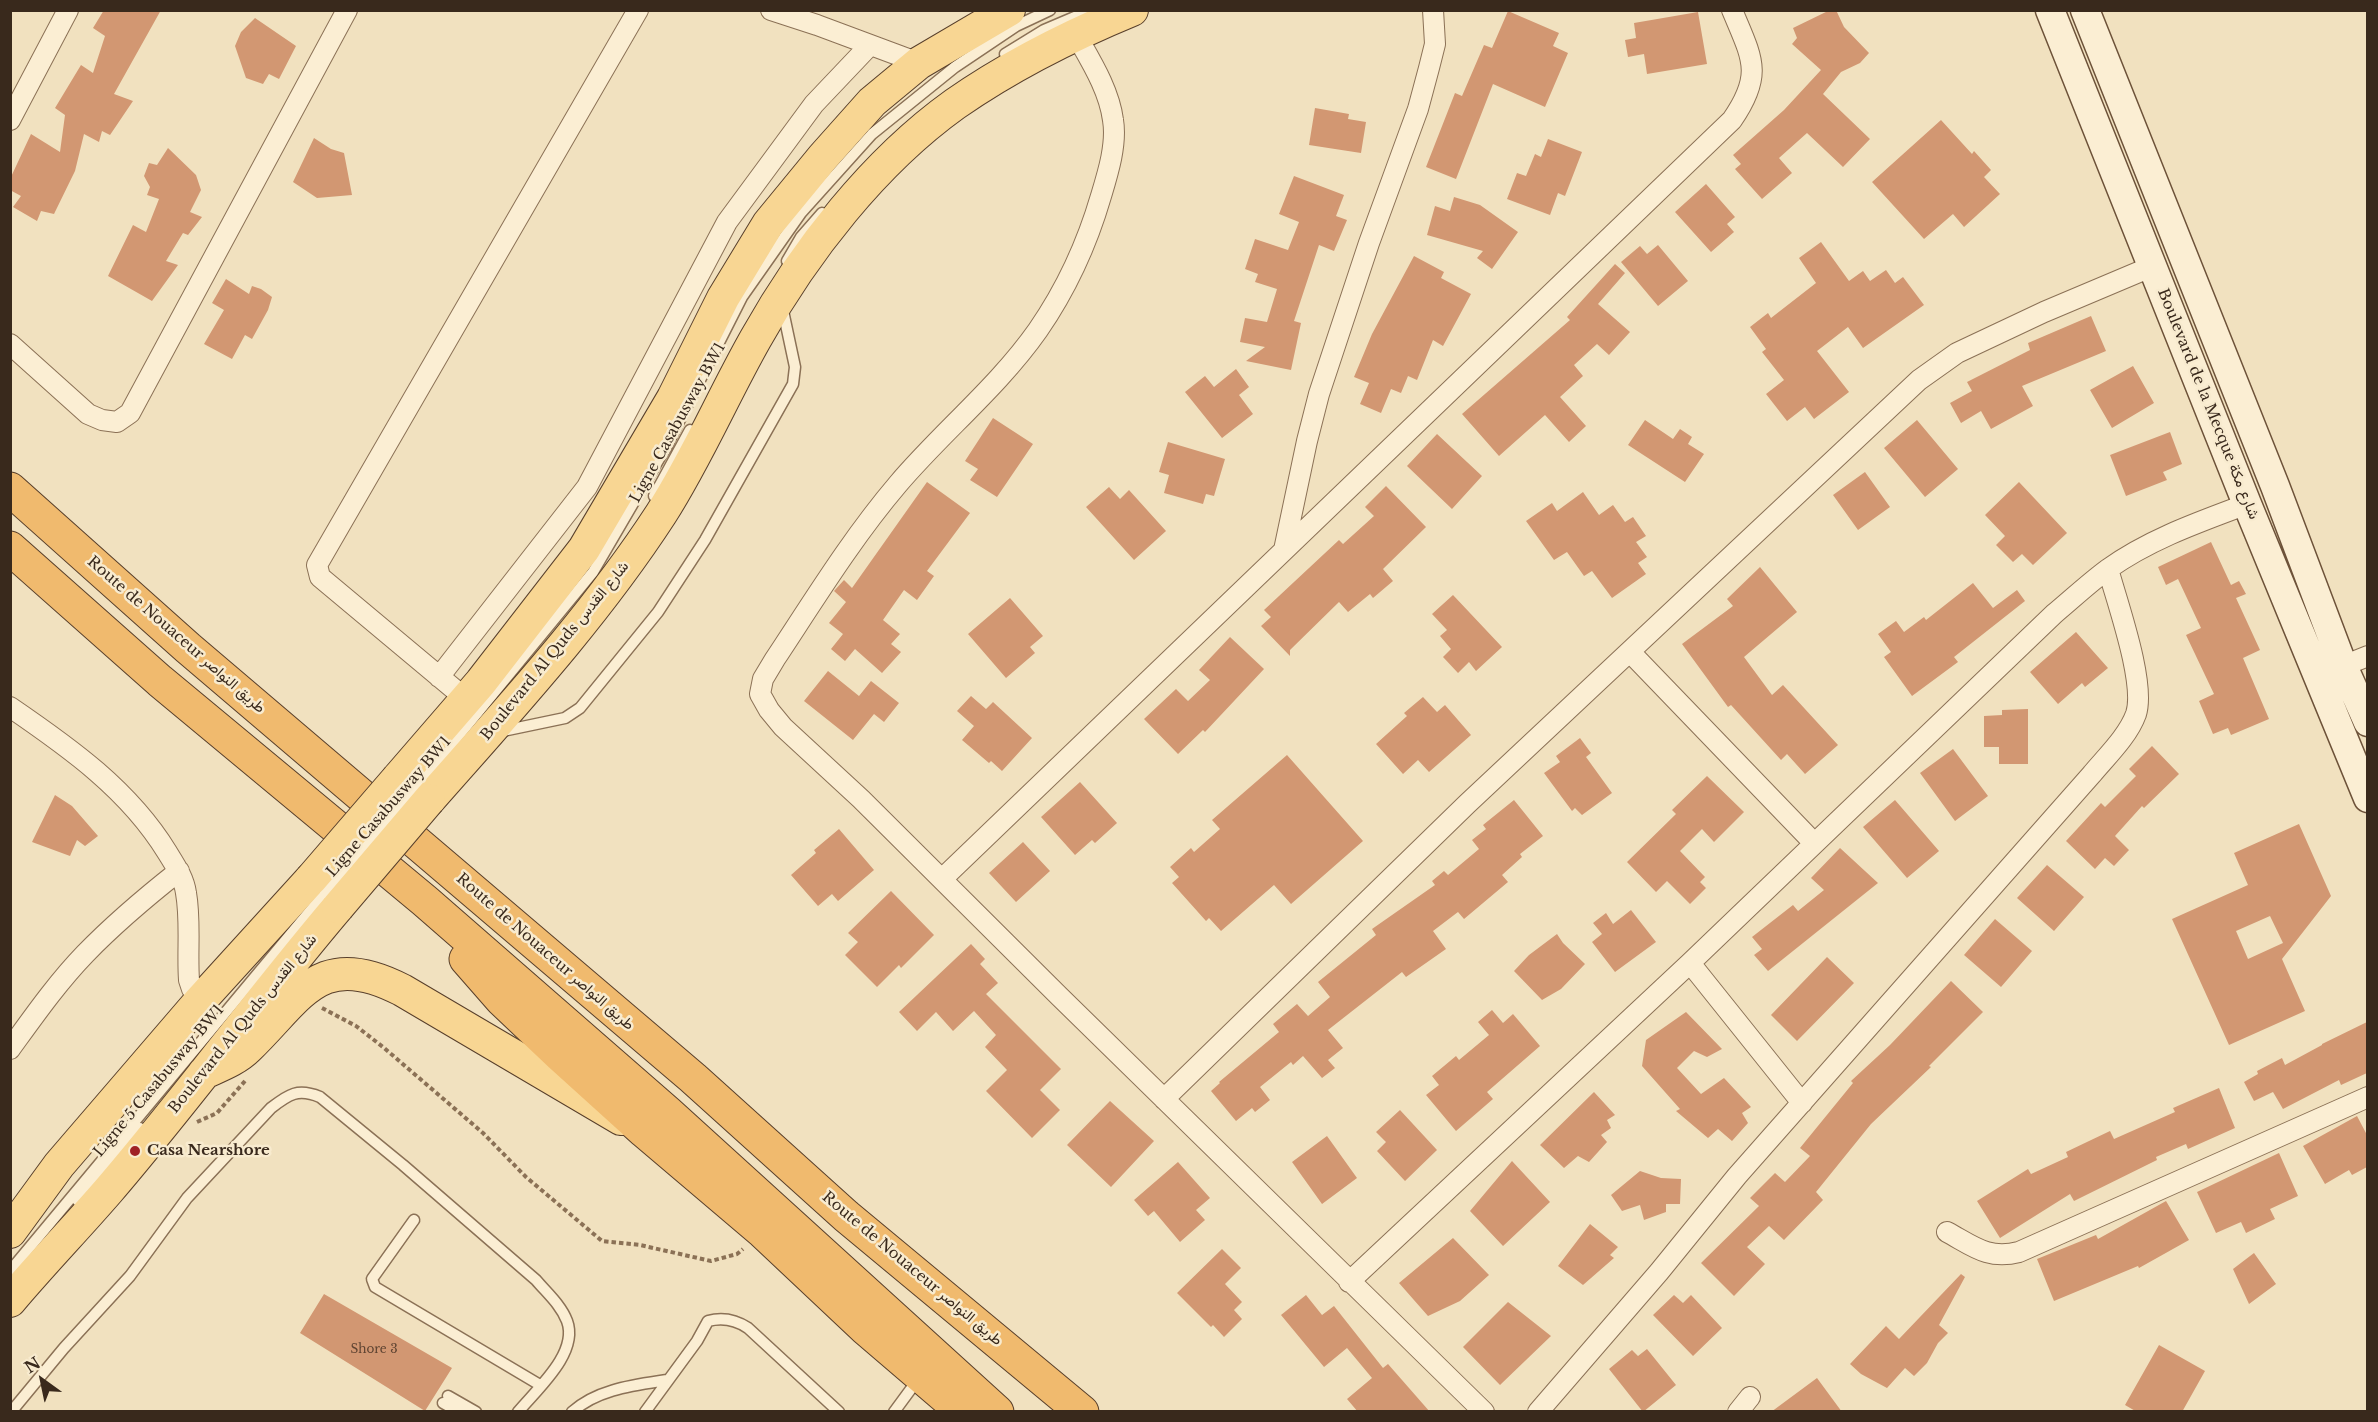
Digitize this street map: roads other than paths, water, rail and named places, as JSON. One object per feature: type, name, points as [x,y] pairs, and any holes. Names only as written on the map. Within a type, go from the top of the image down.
[{"type":"highway","name":"Route de Nouaceur طريق النواصر","points":[[10,489],[188,648],[693,1078],[846,1216],[1082,1412]]},
{"type":"highway","points":[[10,548],[160,681],[425,901],[668,1113],[997,1412]]},
{"type":"highway","points":[[425,901],[453,943],[501,999],[644,1131],[763,1232],[866,1329],[963,1412]]},
{"type":"main road","name":"Boulevard Al Quds شارع القدس","points":[[10,1232],[59,1165],[200,1001],[326,895],[415,790],[466,699],[584,549],[673,398],[723,298],[768,224],[872,102],[919,63],[1009,10]]},
{"type":"main road","name":"Boulevard Al Quds شارع القدس","points":[[415,790],[486,735],[610,589],[662,513],[756,336],[768,307],[846,207],[892,158],[954,105],[1083,22],[1132,10]]},
{"type":"main road","name":"Boulevard de la Mecque شارع مكة","points":[[2050,10],[2367,798]]},
{"type":"main road","name":"Boulevard de la Mecque شارع مكة","points":[[2085,10],[2275,486],[2355,661],[2367,722]]},
{"type":"main road","name":"Boulevard Al Quds شارع القدس","points":[[10,1301],[107,1192],[204,1073],[279,976],[326,895]]},
{"type":"main road","points":[[204,1073],[248,1049],[291,1001],[307,987],[338,975],[358,973],[380,979],[402,990],[584,1099],[644,1131]]},
{"type":"street","points":[[10,120],[68,10]]},
{"type":"street","points":[[10,344],[88,414],[102,420],[117,422],[130,413],[347,10]]},
{"type":"street","points":[[466,699],[320,577],[317,565],[638,10]]},
{"type":"street","points":[[771,10],[919,63]]},
{"type":"street","points":[[1284,550],[1319,394],[1369,243],[1418,109],[1430,68],[1435,44],[1433,10]]},
{"type":"street","points":[[942,879],[1732,120],[1750,88],[1753,75],[1751,59],[1732,10]]},
{"type":"street","points":[[1083,22],[1109,99],[1114,121],[1105,183],[1090,234],[1072,274],[1037,331],[999,377],[914,465],[887,497],[843,557],[763,679],[760,694],[776,718],[1484,1412]]},
{"type":"street","points":[[439,677],[587,487],[727,222],[814,104],[870,45]]},
{"type":"street","points":[[1164,1099],[1458,813],[1919,380],[1957,353],[2033,317],[2153,267]]},
{"type":"street","points":[[1349,1282],[1690,963],[2054,614],[2108,569],[2152,543],[2193,524],[2247,504]]},
{"type":"street","points":[[1538,1412],[1659,1272],[1737,1176],[2106,759],[2136,716],[2140,699],[2134,667],[2108,569]]},
{"type":"street","points":[[1630,652],[1814,843]]},
{"type":"street","points":[[10,707],[92,767],[128,799],[154,832],[179,871],[186,893],[189,980],[200,1001]]},
{"type":"street","points":[[10,1049],[41,1006],[85,954],[137,905],[179,871]]},
{"type":"street","points":[[1690,963],[1802,1103]]},
{"type":"street","points":[[1947,1232],[1988,1254],[2005,1256],[2367,1097]]},
{"type":"lane","name":"Ligne Casabusway BW1","points":[[415,790],[593,572],[666,447],[742,297],[801,213],[872,134],[955,67],[1016,26],[1050,10]]},
{"type":"lane","points":[[995,61],[1044,30],[1083,22]]},
{"type":"lane","points":[[784,266],[801,237],[832,201]]},
{"type":"lane","name":"Ligne Casabusway BW1","points":[[739,345],[768,307]]},
{"type":"lane","points":[[486,735],[553,722],[573,714],[658,612],[705,540],[793,384],[793,356],[768,307]]},
{"type":"lane","name":"Ligne Casabusway BW1","points":[[648,508],[694,424]]},
{"type":"lane","name":"Ligne Casabusway BW1","points":[[415,790],[608,581],[630,539]]},
{"type":"lane","name":"Ligne 5 Casabusway BW1","points":[[10,1271],[326,895]]},
{"type":"lane","name":"Ligne 5 Casabusway BW1","points":[[10,1282],[326,895]]},
{"type":"lane","points":[[12,1412],[64,1348],[130,1276],[187,1198],[210,1173],[271,1108],[286,1097],[308,1092],[320,1097],[403,1165],[536,1280],[556,1301],[567,1322],[569,1338],[562,1359],[518,1412]]},
{"type":"lane","points":[[414,1220],[372,1279],[375,1287],[540,1385]]},
{"type":"lane","points":[[645,1412],[695,1343],[708,1321],[718,1318],[737,1321],[839,1412]]},
{"type":"lane","points":[[894,1412],[921,1375]]},
{"type":"lane","points":[[572,1412],[578,1406],[600,1395],[627,1386],[667,1380]]},
{"type":"lane","points":[[459,1412],[445,1399],[476,1412]]},
{"type":"place","name":"Casa Nearshore","points":[[135,1151]]}]
